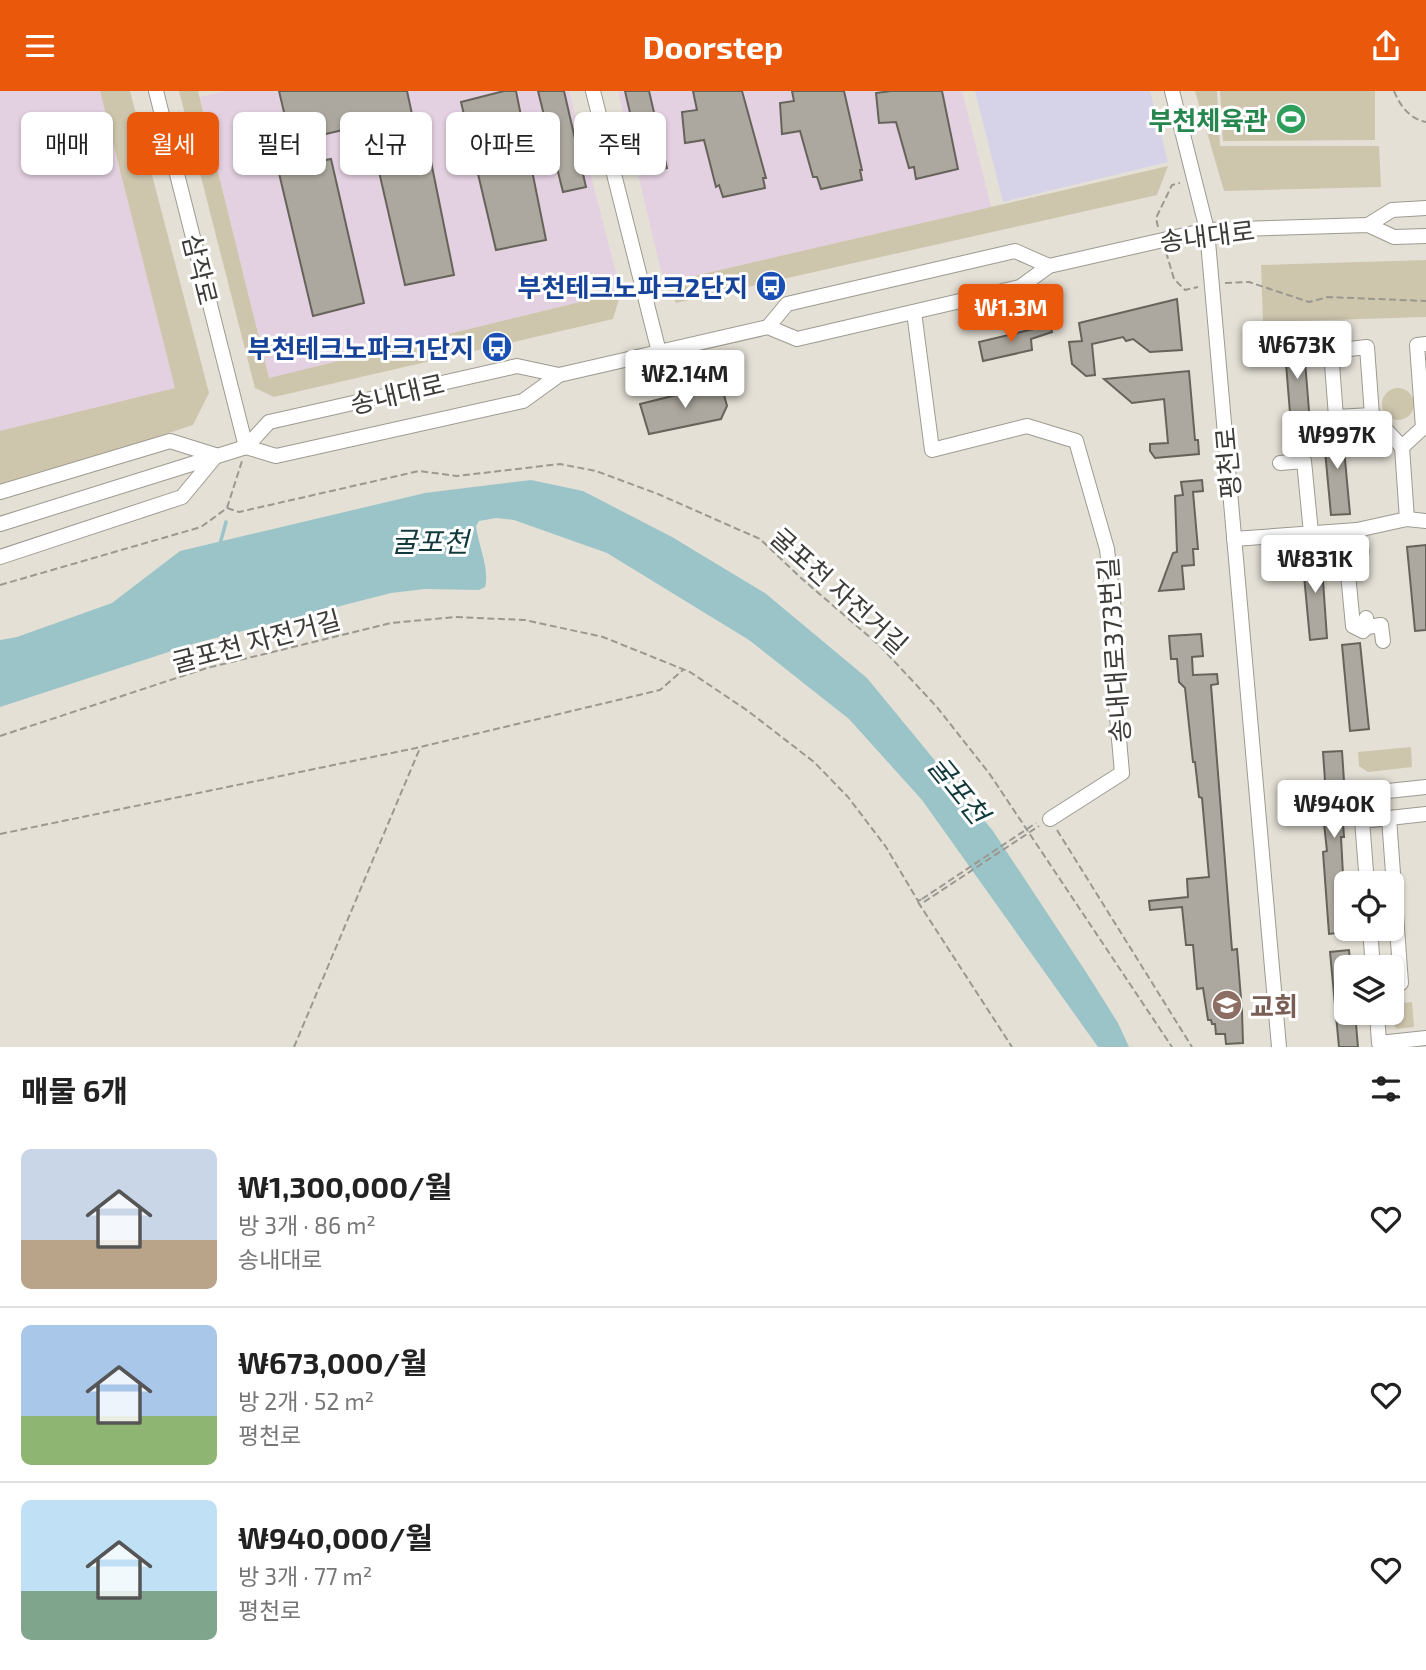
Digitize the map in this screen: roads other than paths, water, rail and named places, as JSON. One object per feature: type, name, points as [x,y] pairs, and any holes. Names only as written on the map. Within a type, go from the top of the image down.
[{"type":"street","name":"삼작로","points":[[156,91],[246,447]]},
{"type":"street","points":[[593,91],[659,352]]},
{"type":"street","name":"평천로","points":[[1172,91],[1206,230],[1279,1047]]},
{"type":"street","name":"송내대로","points":[[1368,225],[1392,209],[1426,208]]},
{"type":"street","name":"송내대로","points":[[246,447],[276,456],[523,401],[559,375],[768,327],[797,339],[1020,287],[1049,266],[1206,230],[1368,225],[1394,237],[1426,236]]},
{"type":"street","points":[[768,327],[787,304],[1015,251],[1049,266]]},
{"type":"street","name":"송내대로373번길","points":[[914,312],[932,450],[1027,426],[1076,441],[1107,549],[1114,611],[1113,670],[1122,773],[1042,823]]},
{"type":"street","points":[[1402,447],[1425,426],[1417,345],[1426,344]]},
{"type":"street","points":[[1372,415],[1336,417],[1331,351],[1345,354],[1367,347],[1372,415],[1402,447],[1407,519]]},
{"type":"street","name":"송내대로","points":[[0,524],[114,486],[246,447],[269,422],[517,366],[559,375]]},
{"type":"street","points":[[0,492],[170,441],[216,456],[182,496],[0,557]]},
{"type":"street","points":[[1280,463],[1304,461],[1311,533]]},
{"type":"street","points":[[1234,539],[1357,530],[1407,519],[1426,521]]},
{"type":"street","points":[[1357,530],[1362,552],[1358,558],[1347,562],[1353,627],[1363,631],[1366,622],[1381,625],[1383,641]]},
{"type":"street","points":[[1366,871],[1360,794],[1426,787]]},
{"type":"street","points":[[1362,821],[1426,814]]},
{"type":"street","points":[[1389,818],[1399,955]]},
{"type":"street","points":[[1378,1025],[1379,1043],[1417,1042]]},
{"type":"water","name":"굴포천","points":[[531,480],[583,491],[672,537],[765,593],[867,678],[993,831],[1086,972],[1118,1023],[1129,1047],[1098,1047],[922,800],[849,719],[749,640],[607,553],[514,520],[496,518],[479,521],[476,526],[486,573],[485,587],[479,590],[425,589],[391,593],[196,643],[0,707],[0,640],[17,637],[112,603],[180,551],[425,493]]},
{"type":"waterway","points":[[220,544],[226,522]]},
{"type":"place","name":"부천체육관","points":[[1291,119]]},
{"type":"place","name":"부천테크노파크2단지","points":[[771,286]]},
{"type":"place","name":"부천테크노파크1단지","points":[[497,347]]},
{"type":"place","name":"교회","points":[[1227,1005]]}]
